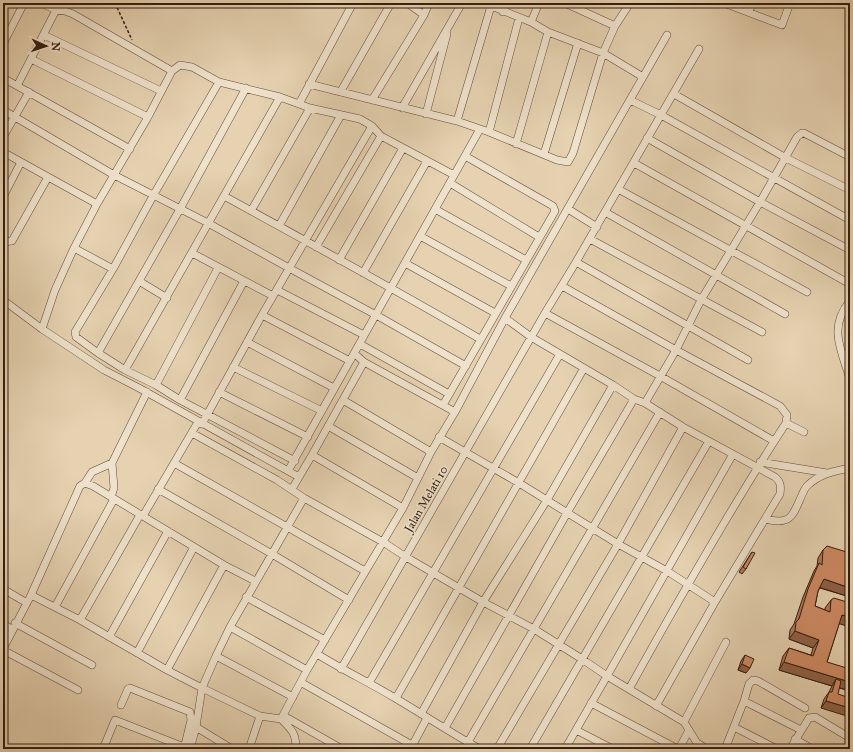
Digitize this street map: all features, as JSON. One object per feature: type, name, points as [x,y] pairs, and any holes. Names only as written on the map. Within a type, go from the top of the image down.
[{"type":"street","points":[[3,44],[24,3]]},
{"type":"street","points":[[41,3],[56,10],[68,12],[172,71]]},
{"type":"street","points":[[299,104],[353,3]]},
{"type":"street","points":[[340,91],[391,3]]},
{"type":"street","points":[[407,3],[424,15]]},
{"type":"street","points":[[372,100],[424,15],[429,3]]},
{"type":"street","points":[[402,108],[462,3]]},
{"type":"street","points":[[484,3],[503,12],[531,22],[548,32],[603,53],[643,77]]},
{"type":"street","points":[[503,12],[506,3]]},
{"type":"street","points":[[531,22],[539,3]]},
{"type":"street","points":[[565,3],[575,5],[615,26]]},
{"type":"street","points":[[309,84],[457,121],[490,132],[557,160],[568,162],[573,153],[603,53],[615,26],[630,3]]},
{"type":"street","points":[[724,3],[782,24],[790,3]]},
{"type":"street","points":[[749,12],[752,3]]},
{"type":"street","points":[[457,121],[491,6]]},
{"type":"street","points":[[17,86],[56,10]]},
{"type":"street","points":[[490,132],[519,18]]},
{"type":"street","points":[[426,114],[450,24]]},
{"type":"street","points":[[516,144],[548,32]]},
{"type":"street","points":[[44,34],[161,91]]},
{"type":"street","points":[[282,718],[325,640],[403,508],[439,437],[455,412],[505,318],[667,35]]},
{"type":"street","points":[[544,154],[578,43]]},
{"type":"street","name":"Jalan Melati 10","points":[[341,669],[545,313],[597,227],[699,49]]},
{"type":"street","points":[[31,59],[148,117]]},
{"type":"street","points":[[42,329],[55,290],[74,248],[97,204],[148,117],[172,71],[180,65],[192,67],[219,82],[280,97],[310,108],[360,119],[372,126],[381,136],[454,175]]},
{"type":"street","points":[[3,87],[5,79],[130,148]]},
{"type":"street","points":[[219,82],[153,196],[113,269],[75,332],[76,337],[125,370],[156,385],[180,400],[295,461]]},
{"type":"street","points":[[98,353],[180,209],[246,88]]},
{"type":"street","points":[[3,137],[29,92]]},
{"type":"street","points":[[674,94],[786,158],[850,190]]},
{"type":"street","points":[[125,370],[280,97]]},
{"type":"street","points":[[630,100],[661,115],[850,220]]},
{"type":"street","points":[[251,211],[310,108]]},
{"type":"street","points":[[3,110],[114,175],[208,223],[466,366]]},
{"type":"street","points":[[279,226],[340,115]]},
{"type":"street","points":[[80,620],[192,433],[207,414],[262,315],[372,126]]},
{"type":"street","points":[[288,471],[295,461],[334,388],[355,354],[364,335],[392,288],[480,129]]},
{"type":"street","points":[[644,403],[676,350],[701,300],[797,137],[802,133],[810,135],[850,157]]},
{"type":"street","points":[[316,247],[381,136]]},
{"type":"street","points":[[647,138],[760,202],[850,250]]},
{"type":"street","points":[[339,260],[403,148]]},
{"type":"street","points":[[3,152],[97,204]]},
{"type":"street","points":[[443,406],[495,313],[554,214],[555,208],[465,156]]},
{"type":"street","points":[[363,273],[426,161]]},
{"type":"street","points":[[3,197],[21,162]]},
{"type":"street","points":[[634,163],[850,284]]},
{"type":"street","points":[[3,242],[12,241],[48,177]]},
{"type":"street","points":[[450,183],[539,237]]},
{"type":"street","points":[[618,189],[807,292]]},
{"type":"street","points":[[224,196],[392,288],[480,339]]},
{"type":"street","points":[[435,209],[526,260]]},
{"type":"street","points":[[568,209],[597,227]]},
{"type":"street","points":[[605,212],[785,314]]},
{"type":"street","points":[[420,236],[511,286]]},
{"type":"street","points":[[590,239],[762,332]]},
{"type":"street","points":[[74,248],[113,269]]},
{"type":"street","points":[[192,253],[244,281],[275,293],[364,335]]},
{"type":"street","points":[[576,262],[748,360]]},
{"type":"street","points":[[405,263],[495,313]]},
{"type":"street","points":[[156,385],[218,268]]},
{"type":"street","points":[[139,281],[167,298]]},
{"type":"street","points":[[180,400],[244,281]]},
{"type":"street","points":[[562,286],[780,406],[787,415],[786,422],[688,584],[629,689]]},
{"type":"street","points":[[3,300],[42,329],[104,370],[147,392],[299,477]]},
{"type":"street","points":[[850,301],[839,317],[838,335],[843,359],[850,378]]},
{"type":"street","points":[[545,313],[774,441]]},
{"type":"street","points":[[262,315],[350,361]]},
{"type":"street","points":[[505,318],[532,337],[613,384],[634,399],[644,403],[683,427],[733,454],[759,465],[778,479],[781,488],[780,494],[715,602],[656,706]]},
{"type":"street","points":[[247,342],[334,388]]},
{"type":"street","points":[[360,344],[449,394]]},
{"type":"street","points":[[355,354],[364,362],[455,412]]},
{"type":"street","points":[[369,683],[432,572],[560,354]]},
{"type":"street","points":[[292,489],[364,362]]},
{"type":"street","points":[[233,367],[322,411]]},
{"type":"street","points":[[396,698],[584,368]]},
{"type":"street","points":[[139,388],[143,379]]},
{"type":"street","points":[[411,747],[424,716],[483,602],[547,500],[613,384]]},
{"type":"street","points":[[55,606],[112,498],[114,493],[114,481],[112,463],[147,392]]},
{"type":"street","points":[[219,392],[308,436]]},
{"type":"street","points":[[445,728],[567,513],[634,399]]},
{"type":"street","points":[[343,400],[431,452]]},
{"type":"street","points":[[468,742],[660,412]]},
{"type":"street","points":[[786,422],[804,432]]},
{"type":"street","points":[[328,426],[418,478]]},
{"type":"street","points":[[497,749],[618,544],[683,427]]},
{"type":"street","points":[[192,433],[267,474],[304,498],[383,542],[483,602],[534,629],[607,676],[684,722],[690,730],[695,746],[707,749]]},
{"type":"street","points":[[439,437],[492,469],[519,483],[618,544],[666,570],[715,602]]},
{"type":"street","points":[[530,749],[709,441]]},
{"type":"street","points":[[565,749],[733,454]]},
{"type":"street","points":[[312,455],[403,508]]},
{"type":"street","points":[[78,690],[3,649],[31,595],[80,486],[92,472],[112,463]]},
{"type":"street","points":[[174,463],[365,571]]},
{"type":"street","points":[[267,474],[273,463]]},
{"type":"street","points":[[759,465],[828,473]]},
{"type":"street","points":[[765,519],[783,522],[790,518],[795,511],[806,487],[814,480],[828,473],[850,468]]},
{"type":"street","points":[[85,482],[194,547],[256,581]]},
{"type":"street","points":[[158,489],[349,600]]},
{"type":"street","points":[[186,748],[196,727],[202,688],[216,656],[246,597],[304,498]]},
{"type":"street","points":[[109,637],[168,531]]},
{"type":"street","points":[[137,653],[194,547]]},
{"type":"street","points":[[167,670],[224,564]]},
{"type":"street","points":[[3,590],[27,603]]},
{"type":"street","points":[[31,595],[55,606],[167,670],[202,688],[260,716],[282,718],[342,749]]},
{"type":"street","points":[[246,597],[325,640]]},
{"type":"street","points":[[3,624],[14,626],[92,666]]},
{"type":"street","points":[[230,627],[308,670]]},
{"type":"street","points":[[684,722],[726,642]]},
{"type":"street","points":[[317,654],[341,669],[396,698],[480,749]]},
{"type":"street","points":[[216,656],[294,697]]},
{"type":"street","points":[[725,749],[749,684],[753,680],[758,681],[806,708]]},
{"type":"street","points":[[302,683],[411,747],[419,749]]},
{"type":"street","points":[[121,705],[128,689],[130,688],[190,712],[191,720],[186,748]]},
{"type":"street","points":[[744,701],[801,730]]},
{"type":"street","points":[[591,703],[679,749],[690,730]]},
{"type":"street","points":[[249,749],[260,716]]},
{"type":"street","points":[[790,749],[809,718],[815,717],[850,738]]},
{"type":"street","points":[[282,718],[293,732],[296,740],[296,749]]},
{"type":"street","points":[[103,749],[115,720],[186,748]]},
{"type":"street","points":[[196,727],[232,749]]},
{"type":"street","points":[[734,727],[776,749]]},
{"type":"street","points":[[576,730],[613,749]]},
{"type":"street","points":[[796,739],[812,749]]},
{"type":"path","points":[[115,3],[137,51]]},
{"type":"building","points":[[827,546],[850,553],[850,588],[824,579],[818,591],[815,606],[830,612],[831,600],[834,598],[850,603],[850,617],[842,615],[827,662],[850,669],[850,682],[784,662],[789,648],[813,656],[819,640],[795,631],[796,622],[799,619],[808,589],[819,563],[822,565],[823,550]]},
{"type":"building","points":[[752,552],[755,553],[746,569],[743,567]]},
{"type":"building","points":[[745,655],[754,659],[750,668],[742,664]]},
{"type":"building","points":[[836,679],[841,681],[838,694],[850,698],[850,708],[826,701],[829,692],[832,692]]},
{"type":"building","points":[[799,745],[804,749],[796,749]]}]
